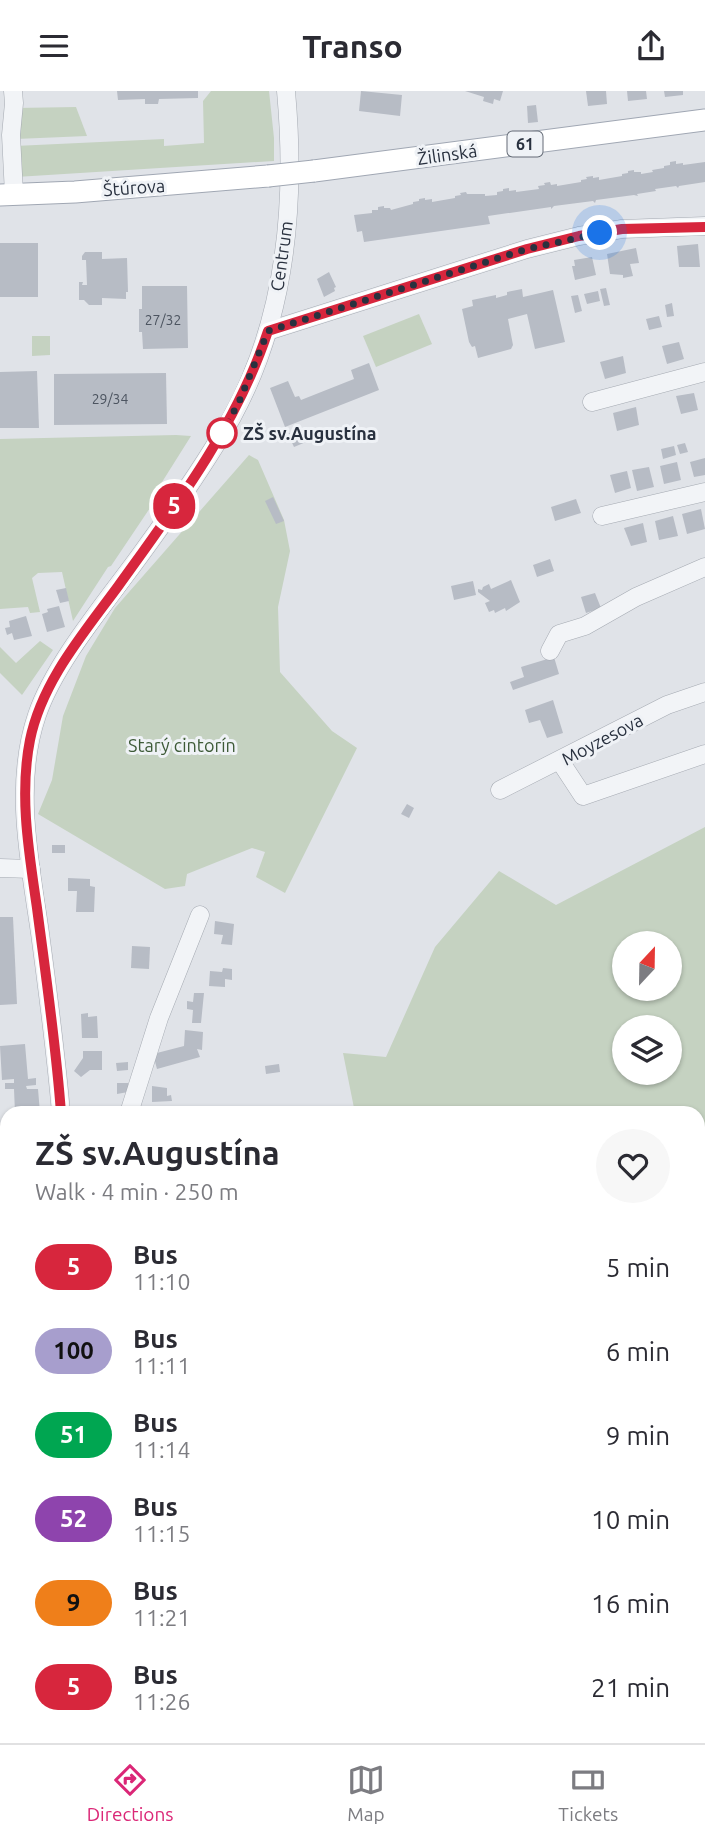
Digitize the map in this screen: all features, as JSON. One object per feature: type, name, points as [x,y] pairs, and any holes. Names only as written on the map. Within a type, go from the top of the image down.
[{"type":"main road","name":"Žilinská","points":[[268,176],[705,120]]},
{"type":"main road","name":"Štúrova","points":[[7,195],[268,176]]},
{"type":"street","points":[[7,195],[13,91]]},
{"type":"street","name":"Centrum","points":[[60,1106],[56,1047],[25,810],[30,738],[41,705],[58,671],[156,534],[215,445],[236,408],[268,331],[285,241],[289,126],[286,91]]},
{"type":"street","points":[[268,331],[527,249],[579,236],[622,229],[705,226]]},
{"type":"street","points":[[592,402],[705,372]]},
{"type":"street","points":[[602,516],[705,492]]},
{"type":"street","points":[[550,650],[559,634],[585,626],[636,597],[705,567]]},
{"type":"street","name":"Moyzesova","points":[[500,790],[667,705],[705,692]]},
{"type":"street","points":[[560,761],[583,796],[705,754]]},
{"type":"street","points":[[0,868],[31,869]]},
{"type":"street","points":[[130,1106],[159,1018],[200,915]]},
{"type":"green space","points":[[211,91],[269,91],[274,161],[16,177],[15,146],[164,139],[164,146],[204,143],[203,101]]},
{"type":"green space","points":[[76,107],[87,136],[16,139],[16,108]]},
{"type":"green space","points":[[419,314],[432,344],[376,367],[363,336]]},
{"type":"green space","points":[[32,336],[50,336],[50,355],[32,356]]},
{"type":"green space","points":[[191,436],[152,498],[156,499],[73,621],[62,572],[38,573],[32,578],[40,612],[30,613],[28,607],[0,609],[0,439]]},
{"type":"green space","name":"Starý cintorín","points":[[249,455],[258,460],[284,520],[290,551],[278,607],[280,672],[332,731],[357,748],[285,893],[256,877],[265,852],[252,848],[187,874],[185,886],[165,889],[38,814],[52,780],[63,716],[86,656],[115,608]]},
{"type":"green space","points":[[40,641],[53,650],[22,695],[0,673],[0,647],[16,663]]},
{"type":"green space","points":[[705,827],[705,1106],[354,1106],[343,1053],[386,1057],[435,947],[499,871],[556,905]]},
{"type":"building","points":[[117,91],[198,91],[198,98],[159,99],[158,104],[145,104],[145,99],[118,100]]},
{"type":"building","points":[[361,91],[402,95],[400,116],[359,111]]},
{"type":"building","points":[[465,91],[503,91],[500,101],[494,99],[493,104],[483,101],[484,97]]},
{"type":"building","points":[[586,91],[606,91],[607,104],[588,106]]},
{"type":"building","points":[[627,91],[646,91],[647,99],[628,101]]},
{"type":"building","points":[[664,91],[683,91],[683,95],[665,97]]},
{"type":"building","points":[[536,105],[538,122],[528,123],[527,106]]},
{"type":"building","points":[[676,161],[676,164],[683,165],[705,162],[705,182],[678,188],[655,189],[656,191],[637,194],[638,196],[596,200],[595,203],[593,201],[488,216],[490,224],[364,242],[362,231],[357,232],[354,215],[372,213],[372,210],[378,210],[378,207],[384,206],[391,210],[413,204],[419,199],[432,199],[432,202],[455,198],[466,192],[485,196],[497,195],[497,192],[509,188],[509,191],[516,192],[539,189],[538,186],[545,185],[544,183],[550,182],[551,185],[557,186],[581,182],[587,179],[586,177],[593,176],[599,177],[599,180],[622,176],[634,170],[641,174],[664,168],[670,165],[670,162]]},
{"type":"building","points":[[0,243],[38,243],[38,297],[0,297]]},
{"type":"building","points":[[698,244],[700,267],[679,267],[677,246]]},
{"type":"building","points":[[636,248],[639,263],[630,264],[633,276],[623,278],[623,275],[610,274],[607,254]]},
{"type":"building","points":[[85,252],[102,252],[102,259],[127,258],[126,299],[102,298],[102,305],[89,305],[84,300],[79,300],[79,282],[87,285],[86,260],[82,260]]},
{"type":"building","points":[[592,257],[596,275],[575,280],[572,266],[575,266],[574,260]]},
{"type":"building","points":[[329,272],[336,287],[335,291],[324,297],[317,279]]},
{"type":"building","points":[[142,286],[187,286],[188,348],[143,349],[142,332],[139,332]]},
{"type":"building","points":[[606,288],[610,305],[604,306],[600,289]]},
{"type":"building","points":[[522,289],[523,297],[553,290],[565,342],[535,349],[527,314],[508,319],[513,345],[511,349],[478,358],[475,346],[472,347],[469,342],[462,309],[473,306],[472,300],[496,295],[496,298]]},
{"type":"building","points":[[598,291],[600,301],[587,304],[584,294]]},
{"type":"building","points":[[578,295],[582,311],[575,313],[571,296]]},
{"type":"building","points":[[672,303],[674,316],[667,317],[665,305]]},
{"type":"building","points":[[659,316],[662,327],[649,330],[646,319]]},
{"type":"building","points":[[679,342],[684,359],[667,364],[662,346]]},
{"type":"building","points":[[623,356],[626,373],[605,379],[600,362]]},
{"type":"building","points":[[369,363],[379,390],[285,427],[270,388],[288,381],[295,397],[299,396],[301,400],[354,379],[351,370]]},
{"type":"building","points":[[37,371],[39,428],[0,428],[0,372]]},
{"type":"building","points":[[166,373],[167,424],[54,425],[54,374]]},
{"type":"building","points":[[694,393],[698,410],[681,414],[676,396]]},
{"type":"building","points":[[636,407],[639,425],[617,431],[613,413]]},
{"type":"building","points":[[301,428],[306,442],[294,447],[288,434]]},
{"type":"building","points":[[685,443],[688,452],[680,454],[677,445]]},
{"type":"building","points":[[674,446],[676,455],[663,459],[661,449]]},
{"type":"building","points":[[705,458],[705,475],[694,477],[690,462]]},
{"type":"building","points":[[677,462],[681,480],[664,484],[660,466]]},
{"type":"building","points":[[649,467],[654,487],[637,491],[632,470]]},
{"type":"building","points":[[627,471],[631,488],[615,493],[610,475]]},
{"type":"building","points":[[273,497],[284,521],[276,524],[265,501]]},
{"type":"building","points":[[576,499],[581,513],[555,521],[551,507]]},
{"type":"building","points":[[701,509],[705,529],[687,534],[682,514]]},
{"type":"building","points":[[673,516],[678,536],[659,540],[655,521]]},
{"type":"building","points":[[643,523],[647,542],[631,546],[624,528]]},
{"type":"building","points":[[550,559],[554,571],[537,577],[533,565]]},
{"type":"building","points":[[511,580],[520,602],[506,611],[505,608],[495,613],[494,610],[489,612],[485,603],[490,601],[478,592],[478,589],[482,590],[489,584],[491,589]]},
{"type":"building","points":[[473,581],[476,595],[454,600],[451,586]]},
{"type":"building","points":[[66,588],[69,601],[60,603],[56,590]]},
{"type":"building","points":[[595,593],[601,608],[586,613],[581,597]]},
{"type":"building","points":[[59,606],[65,627],[47,632],[42,614],[48,612],[47,609]]},
{"type":"building","points":[[26,616],[32,636],[14,640],[12,633],[7,635],[5,628],[10,627],[9,621]]},
{"type":"building","points":[[554,657],[559,674],[513,690],[510,682],[524,677],[521,667]]},
{"type":"building","points":[[553,700],[563,733],[547,738],[540,720],[529,723],[525,710]]},
{"type":"building","points":[[407,804],[414,808],[409,818],[401,814]]},
{"type":"building","points":[[52,845],[65,845],[65,853],[52,853]]},
{"type":"building","points":[[68,878],[90,879],[90,886],[95,887],[94,912],[76,912],[77,891],[68,891]]},
{"type":"building","points":[[0,917],[13,917],[17,1004],[0,1005]]},
{"type":"building","points":[[215,921],[234,924],[232,945],[221,944],[223,935],[214,934]]},
{"type":"building","points":[[132,946],[150,947],[149,969],[131,968]]},
{"type":"building","points":[[223,968],[232,969],[232,980],[225,979],[225,987],[209,986],[210,971],[222,972]]},
{"type":"building","points":[[194,993],[204,993],[201,1023],[192,1023],[193,1010],[187,1009],[187,1001],[193,1002]]},
{"type":"building","points":[[88,1013],[88,1017],[97,1016],[98,1038],[82,1038],[81,1014]]},
{"type":"building","points":[[185,1030],[203,1032],[202,1050],[197,1049],[200,1057],[157,1069],[153,1054],[184,1046]]},
{"type":"building","points":[[25,1044],[28,1079],[36,1078],[36,1085],[26,1086],[27,1089],[38,1089],[39,1106],[15,1106],[14,1089],[5,1089],[5,1083],[14,1083],[14,1079],[2,1080],[0,1046]]},
{"type":"building","points":[[83,1051],[102,1051],[102,1070],[90,1070],[81,1077],[74,1071],[83,1058]]},
{"type":"building","points":[[128,1062],[128,1070],[117,1071],[116,1063]]},
{"type":"building","points":[[279,1064],[280,1072],[266,1074],[265,1066]]},
{"type":"building","points":[[117,1083],[128,1083],[128,1092],[117,1094]]},
{"type":"building","points":[[152,1086],[167,1088],[167,1096],[171,1095],[172,1101],[152,1102]]},
{"type":"bus line","name":"5","points":[[60,1106],[56,1047],[25,810],[30,738],[36,716],[58,671],[156,534],[232,417],[268,331],[527,249],[579,236],[661,226],[705,227]]},
{"type":"place","name":"ZŠ sv.Augustína","points":[[222,433]]},
{"type":"route","points":[[222,433],[239,402],[268,331],[527,249],[600,233]]}]
